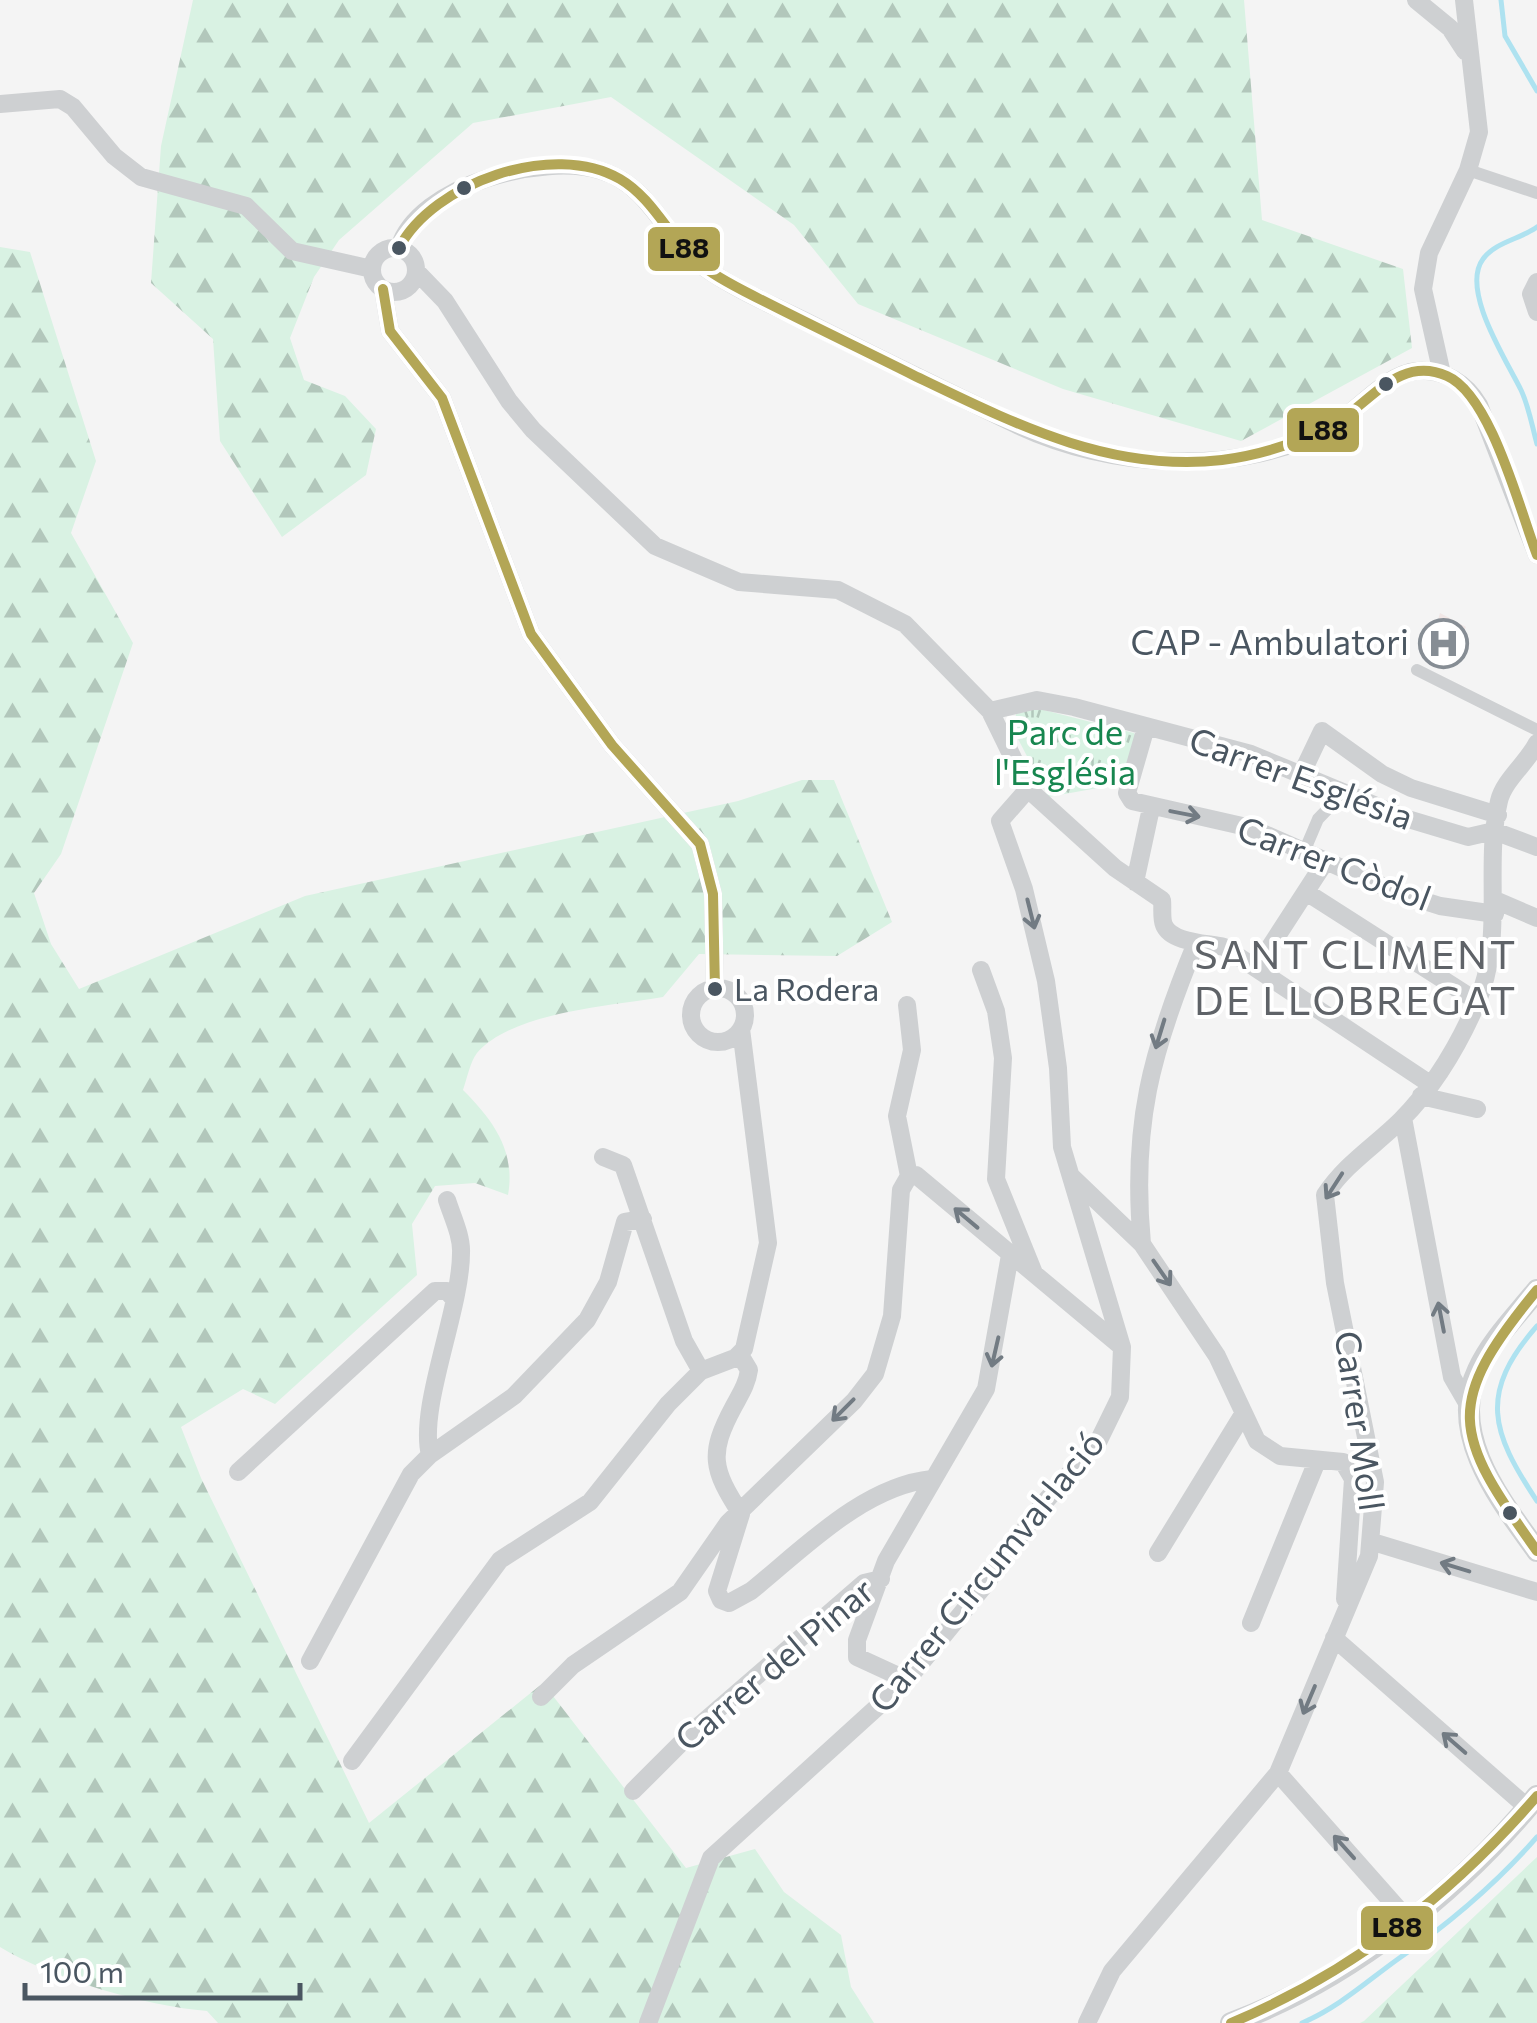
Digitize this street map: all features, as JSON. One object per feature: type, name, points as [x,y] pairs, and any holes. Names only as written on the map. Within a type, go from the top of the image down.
[{"type":"street","points":[[1416,0],[1450,28],[1467,56]]},
{"type":"street","points":[[1442,374],[1424,277],[1430,252],[1468,170],[1479,132],[1467,56],[1464,0]]},
{"type":"street","points":[[0,104],[60,99],[114,156],[141,177],[246,206],[292,252],[372,269],[383,289],[390,331],[442,398],[531,634],[612,745],[700,844],[713,894],[715,989]]},
{"type":"street","points":[[398,248],[403,234],[423,214],[483,180],[552,166],[598,169],[633,187],[701,265],[750,295],[1027,430],[1076,447],[1139,458],[1231,456],[1284,446],[1334,425],[1398,377],[1419,371],[1442,374],[1466,387],[1479,406],[1537,555]]},
{"type":"street","points":[[1468,170],[1537,193]]},
{"type":"street","points":[[372,269],[381,252],[398,248],[408,253],[416,271],[445,301],[524,418],[596,494],[655,546],[739,582],[825,587],[864,600],[905,624],[990,711],[1028,789],[1135,882],[1162,900],[1164,927],[1196,943],[1224,947],[1426,1090],[1478,1108]]},
{"type":"street","points":[[383,289],[406,288],[416,271]]},
{"type":"street","points":[[1537,282],[1532,294],[1537,312]]},
{"type":"street","points":[[1418,670],[1537,730]]},
{"type":"street","name":"Carrer Església","points":[[990,711],[1047,701],[1218,744],[1345,790],[1408,819],[1468,836],[1496,823]]},
{"type":"street","points":[[1135,882],[1152,808],[1132,801],[1127,793],[1146,728]]},
{"type":"street","points":[[1302,774],[1322,731],[1382,774],[1496,823],[1537,848]]},
{"type":"street","points":[[1496,823],[1502,792],[1537,744]]},
{"type":"street","name":"Carrer Circumval·lació","points":[[648,2023],[701,1876],[717,1850],[906,1680],[984,1586],[1043,1504],[1099,1440],[1120,1397],[1122,1347],[1062,1147],[1055,1037],[1043,969],[1024,889],[1000,822],[1028,789]]},
{"type":"street","points":[[1304,852],[1318,819],[1345,790]]},
{"type":"street","name":"Carrer Còdol","points":[[1152,808],[1250,828],[1426,902],[1495,907],[1537,918]]},
{"type":"street","name":"Carrer Moll","points":[[1087,2023],[1112,1971],[1278,1773],[1372,1542],[1375,1482],[1324,1208],[1326,1195],[1340,1175],[1403,1118],[1426,1090],[1478,1002],[1489,966],[1495,907],[1496,823]]},
{"type":"street","points":[[1257,968],[1326,862]]},
{"type":"street","points":[[1306,892],[1478,1002]]},
{"type":"street","points":[[1142,1244],[1137,1174],[1146,1096],[1159,1034],[1196,943]]},
{"type":"street","points":[[982,970],[996,1011],[1002,1058],[996,1179],[1036,1276]]},
{"type":"street","points":[[741,1029],[720,1042],[697,1032],[692,1008],[703,993],[715,989],[729,991],[742,1004],[741,1029],[768,1243],[740,1355],[749,1370],[747,1383],[718,1436],[715,1458],[719,1477],[741,1514],[718,1591],[721,1600],[730,1602],[861,1507],[908,1482],[932,1479]]},
{"type":"street","points":[[541,1696],[573,1665],[680,1592],[728,1523],[854,1400],[883,1358],[892,1316],[901,1190],[908,1176],[897,1116],[912,1050],[907,1005]]},
{"type":"street","points":[[1403,1118],[1452,1377],[1470,1408]]},
{"type":"street","points":[[603,1157],[623,1166],[684,1341],[701,1371]]},
{"type":"street","points":[[908,1176],[916,1175],[1122,1347]]},
{"type":"street","points":[[1072,1177],[1142,1244],[1217,1356],[1257,1441],[1272,1454],[1343,1462],[1354,1479],[1344,1612]]},
{"type":"street","points":[[430,1455],[425,1430],[454,1298],[461,1246],[447,1200]]},
{"type":"street","points":[[310,1661],[324,1641],[399,1491],[430,1455],[503,1405],[572,1337],[602,1298],[624,1222],[643,1219]]},
{"type":"street","name":"Carrer del Pinar","points":[[633,1792],[693,1731],[864,1582],[881,1580],[932,1479],[986,1390],[1010,1255]]},
{"type":"street","points":[[1537,1290],[1484,1359],[1473,1382],[1470,1408],[1480,1462],[1537,1552]]},
{"type":"street","points":[[238,1472],[435,1291],[447,1291],[454,1298]]},
{"type":"street","points":[[1082,1315],[1096,1318],[1108,1308]]},
{"type":"street","points":[[352,1761],[486,1574],[515,1547],[590,1502],[658,1416],[701,1371],[740,1355]]},
{"type":"street","points":[[1158,1552],[1242,1416]]},
{"type":"street","points":[[1251,1623],[1318,1461]]},
{"type":"street","points":[[1372,1542],[1537,1592]]},
{"type":"street","points":[[881,1580],[855,1649],[861,1659],[906,1680]]},
{"type":"street","points":[[1230,2023],[1260,2012],[1354,1963],[1501,1838],[1532,1802],[1334,1638]]},
{"type":"street","points":[[1278,1773],[1408,1920]]},
{"type":"shaded area","name":"CAP - Ambulatori","points":[[1440,613],[1466,627],[1448,664],[1428,655]]},
{"type":"green space","points":[[193,0],[1244,0],[1262,220],[1403,269],[1412,348],[1241,441],[1063,389],[858,304],[794,225],[611,97],[473,123],[339,240],[314,277],[290,338],[304,380],[345,396],[376,429],[366,475],[282,537],[220,441],[213,339],[151,283],[161,146]]},
{"type":"green space","points":[[0,247],[30,252],[96,461],[71,533],[133,643],[61,854],[34,893],[51,944],[79,989],[305,896],[738,801],[802,780],[834,780],[892,922],[837,956],[699,954],[663,997],[564,1013],[514,1028],[493,1039],[477,1053],[463,1090],[500,1137],[509,1164],[508,1195],[475,1183],[435,1186],[412,1224],[417,1275],[275,1404],[243,1389],[181,1427],[201,1478],[369,1823],[543,1683],[686,1868],[755,1849],[784,1892],[841,1935],[851,1987],[874,2023],[218,2023],[207,2011],[100,1989],[46,1970],[0,1947]]},
{"type":"green space","name":"Parc de l'Església","points":[[1036,708],[1134,733],[1137,738],[1120,784],[1048,797],[1014,731],[1016,714]]},
{"type":"green space","points":[[1537,1857],[1537,2023],[1360,2023],[1364,2021]]},
{"type":"waterway","points":[[1501,0],[1505,36],[1537,91]]},
{"type":"waterway","points":[[1537,227],[1488,253],[1477,272],[1481,306],[1524,396],[1537,444]]},
{"type":"waterway","points":[[1537,1326],[1506,1372],[1498,1413],[1509,1454],[1537,1501]]},
{"type":"waterway","points":[[1302,2023],[1340,2002],[1436,1932],[1537,1837]]},
{"type":"transit line","name":"L88","points":[[399,248],[438,204],[497,174],[562,164],[593,168],[630,186],[693,258],[736,287],[1024,426],[1100,451],[1140,459],[1222,460],[1277,448],[1329,427],[1398,377],[1429,371],[1447,376],[1463,387],[1477,406],[1502,456],[1537,555]]},
{"type":"transit line","name":"L88","points":[[383,289],[390,331],[442,398],[531,634],[612,745],[700,844],[713,894],[715,989]]},
{"type":"transit line","name":"L88","points":[[1537,1290],[1485,1362],[1473,1392],[1470,1419],[1475,1447],[1488,1476],[1537,1551]]},
{"type":"transit line","name":"L88","points":[[1231,2023],[1318,1980],[1398,1927],[1470,1866],[1537,1796]]},
{"type":"place","name":"CAP - Ambulatori","points":[[1444,643]]},
{"type":"place","name":"La Rodera","points":[[715,989]]},
{"type":"district","name":"SANT CLIMENT DE LLOBREGAT","points":[[1356,978]]}]
